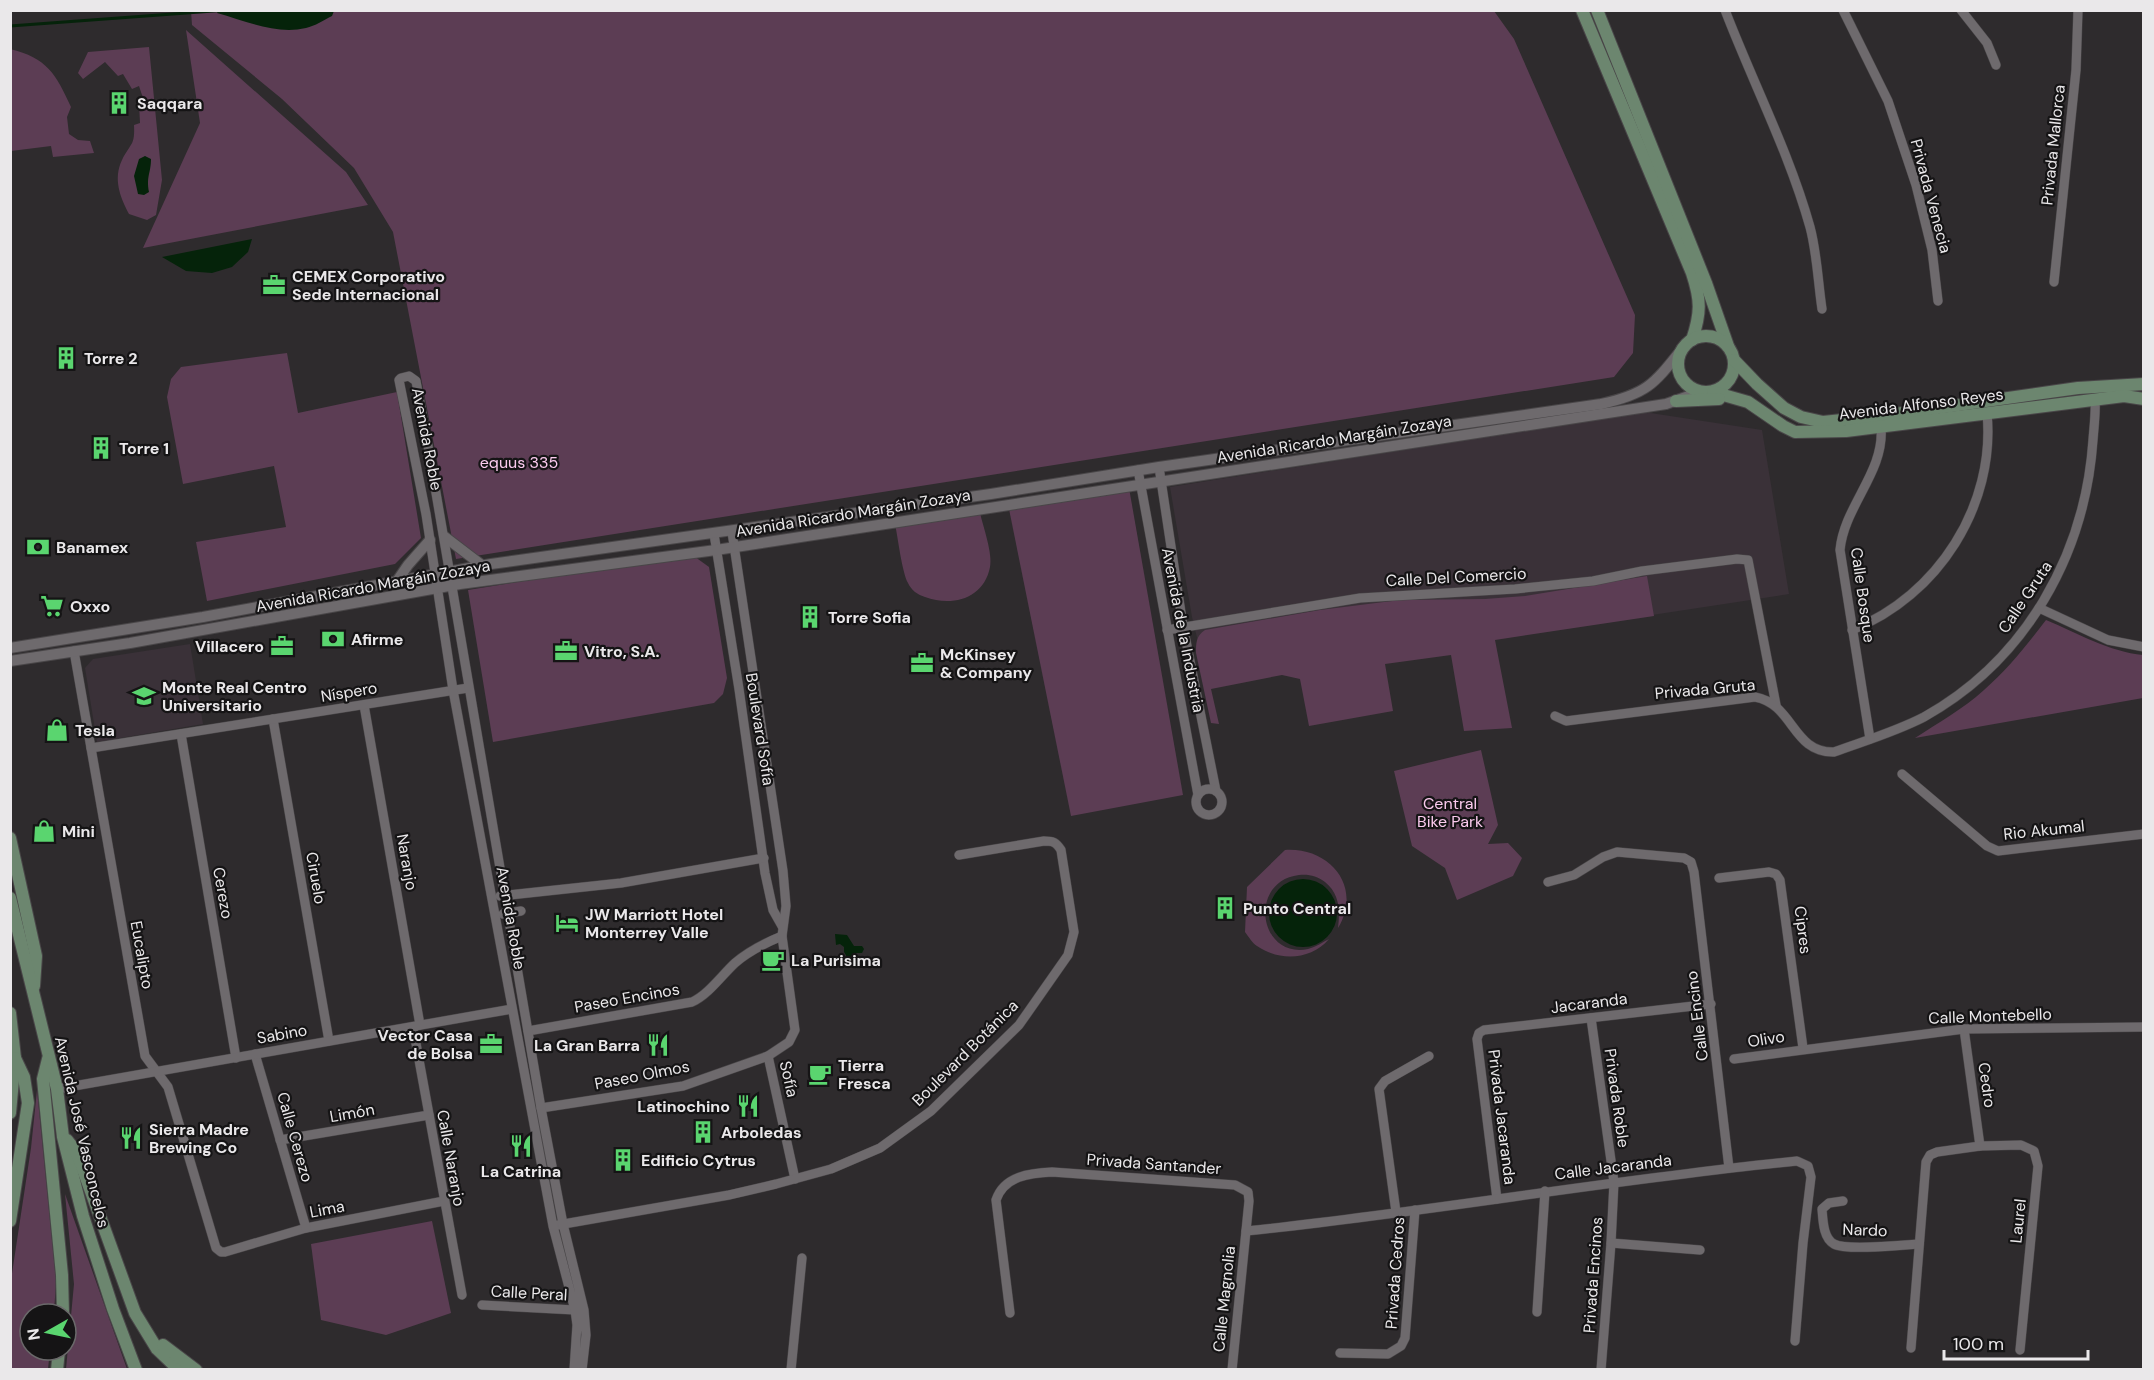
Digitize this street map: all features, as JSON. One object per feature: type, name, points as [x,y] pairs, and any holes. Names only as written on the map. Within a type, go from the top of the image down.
[{"type":"main road","points":[[1582,10],[1699,291],[1700,307],[1692,340]]},
{"type":"main road","points":[[1597,10],[1707,283],[1734,360],[1732,376],[1720,389],[1706,392],[1690,387],[1683,380],[1679,370],[1679,359],[1682,349],[1692,340],[1700,336],[1710,336],[1718,338],[1728,346]]},
{"type":"main road","name":"Avenida Alfonso Reyes","points":[[1734,360],[1756,384],[1784,408],[1801,417],[1823,422],[1871,418],[2078,388],[2144,384]]},
{"type":"main road","name":"Avenida Alfonso Reyes","points":[[1706,392],[1733,396],[1748,402],[1783,426],[1796,432],[1846,431],[2124,396],[2144,399]]},
{"type":"main road","points":[[1676,401],[1699,401],[1733,396]]},
{"type":"main road","points":[[10,838],[36,956],[32,993]]},
{"type":"main road","name":"Avenida José Vasconcelos","points":[[10,898],[57,1089],[63,1137],[82,1216],[136,1370]]},
{"type":"main road","points":[[10,1013],[15,1058],[10,1113]]},
{"type":"main road","points":[[10,1221],[28,1103],[24,1077],[15,1058]]},
{"type":"main road","points":[[48,1058],[43,1078],[63,1302]]},
{"type":"main road","points":[[63,1137],[77,1153],[132,1305],[157,1349],[179,1370]]},
{"type":"main road","points":[[148,1334],[196,1370]]},
{"type":"street","points":[[1725,10],[1780,138],[1811,230],[1822,309]]},
{"type":"street","name":"Privada Venecia","points":[[1844,10],[1888,100],[1916,185],[1932,250],[1938,302]]},
{"type":"street","points":[[1960,10],[1987,43],[1996,65]]},
{"type":"street","name":"Privada Mallorca","points":[[2054,282],[2076,70],[2078,10]]},
{"type":"street","name":"Avenida Ricardo Margáin Zozaya","points":[[10,648],[450,571],[732,532],[1620,400],[1647,388],[1656,381],[1682,349]]},
{"type":"street","name":"Avenida Roble","points":[[574,1370],[577,1325],[575,1310],[553,1226],[453,690],[430,540],[399,380],[409,376],[416,381],[445,537],[468,688],[541,1108],[563,1224],[585,1319],[586,1335],[582,1370]]},
{"type":"street","name":"Avenida Ricardo Margáin Zozaya","points":[[10,660],[130,643],[437,588],[716,550],[1161,482],[1676,401],[1706,392]]},
{"type":"street","name":"Calle Gruta","points":[[1870,738],[1896,730],[1924,716],[1965,689],[2002,657],[2039,608],[2062,569],[2084,507],[2092,461],[2095,399]]},
{"type":"street","points":[[1852,630],[1873,622],[1915,593],[1960,537],[1977,499],[1986,461],[1989,430],[1987,413]]},
{"type":"street","name":"Calle Bosque","points":[[1870,738],[1840,550],[1841,534],[1847,518],[1872,473],[1881,448],[1881,427]]},
{"type":"street","points":[[413,449],[428,446]]},
{"type":"street","name":"Avenida de la Industria","points":[[1159,467],[1183,626],[1216,791]]},
{"type":"street","name":"Avenida de la Industria","points":[[1138,470],[1198,795]]},
{"type":"street","name":"Boulevard Sofía","points":[[732,532],[783,871],[786,906],[782,931]]},
{"type":"street","name":"Boulevard Sofía","points":[[714,534],[764,858],[773,910],[782,931],[795,1030],[789,1042],[779,1050]]},
{"type":"street","points":[[445,537],[483,566]]},
{"type":"street","points":[[397,582],[408,565],[430,540]]},
{"type":"street","name":"Calle Del Comercio","points":[[1167,630],[1360,598],[1515,590],[1642,571],[1748,560],[1776,705]]},
{"type":"street","points":[[2039,608],[2108,640],[2144,647]]},
{"type":"street","name":"Eucalipto","points":[[74,651],[144,1054],[146,1060],[168,1087],[218,1251]]},
{"type":"street","name":"Níspero","points":[[91,748],[468,688]]},
{"type":"street","name":"Privada Gruta","points":[[1555,716],[1566,721],[1755,697],[1767,699],[1776,705],[1803,740],[1814,749],[1834,752],[1870,738]]},
{"type":"street","name":"Naranjo","points":[[364,705],[417,1026]]},
{"type":"street","name":"Ciruelo","points":[[273,719],[329,1041]]},
{"type":"street","name":"Cerezo","points":[[181,734],[236,1058]]},
{"type":"street","name":"Rio Akumal","points":[[1902,774],[1987,846],[1998,851],[2144,834]]},
{"type":"street","points":[[1206,789],[1216,791],[1221,805],[1216,813],[1206,815],[1198,810],[1196,800],[1198,795],[1206,789]]},
{"type":"street","name":"Boulevard Botánica","points":[[553,1226],[700,1200],[831,1169],[880,1148],[931,1111],[1019,1025],[1068,955],[1074,932],[1061,850],[1058,844],[1044,841],[959,855]]},
{"type":"street","name":"Calle Encino","points":[[1548,882],[1574,875],[1603,857],[1617,852],[1672,856],[1691,862],[1711,1004],[1729,1168]]},
{"type":"street","points":[[492,897],[621,883],[764,858]]},
{"type":"street","name":"Cipres","points":[[1719,878],[1770,872],[1776,874],[1780,880],[1803,1048]]},
{"type":"street","points":[[495,915],[521,911]]},
{"type":"street","name":"Paseo Encinos","points":[[528,1030],[692,1002],[703,996],[738,960],[782,931]]},
{"type":"street","name":"Jacaranda","points":[[1477,1039],[1479,1033],[1484,1030],[1711,1004]]},
{"type":"street","name":"Sabino","points":[[57,1089],[512,1009]]},
{"type":"street","name":"Privada Roble","points":[[1591,1018],[1614,1182]]},
{"type":"street","name":"Calle Naranjo","points":[[417,1026],[429,1115],[462,1295]]},
{"type":"street","name":"Calle Montebello","points":[[1803,1048],[1964,1029],[2144,1027]]},
{"type":"street","name":"Cedro","points":[[1964,1029],[1980,1146]]},
{"type":"street","name":"Privada Jacaranda","points":[[1477,1039],[1497,1199]]},
{"type":"street","name":"Olivo","points":[[1734,1059],[1803,1048]]},
{"type":"street","name":"Paseo Olmos","points":[[541,1108],[683,1086],[779,1050]]},
{"type":"street","name":"Calle Cerezo","points":[[255,1054],[306,1228]]},
{"type":"street","name":"Sofía","points":[[768,1056],[795,1179]]},
{"type":"street","points":[[1396,1212],[1379,1089],[1385,1081],[1430,1056]]},
{"type":"street","name":"Limón","points":[[280,1140],[429,1115]]},
{"type":"street","name":"Laurel","points":[[1980,1146],[2021,1145],[2029,1147],[2037,1155],[2036,1188],[2020,1350]]},
{"type":"street","points":[[1911,1348],[1926,1162],[1930,1155],[1936,1152],[1980,1146]]},
{"type":"street","name":"Calle Jacaranda","points":[[1246,1231],[1614,1182],[1797,1161],[1808,1166],[1811,1177],[1795,1341]]},
{"type":"street","name":"Privada Santander","points":[[1010,1313],[996,1200],[998,1192],[1019,1176],[1052,1172],[1235,1185],[1245,1189],[1249,1196],[1246,1231]]},
{"type":"street","name":"Privada Encinos","points":[[1601,1370],[1614,1182]]},
{"type":"street","points":[[1537,1312],[1545,1191]]},
{"type":"street","name":"Lima","points":[[218,1251],[225,1252],[306,1228],[444,1201]]},
{"type":"street","name":"Nardo","points":[[1843,1201],[1829,1203],[1822,1209],[1827,1236],[1834,1244],[1850,1246],[1919,1244]]},
{"type":"street","name":"Privada Cedros","points":[[1340,1353],[1388,1354],[1401,1346],[1405,1338],[1415,1210]]},
{"type":"street","name":"Calle Magnolia","points":[[1232,1370],[1246,1231]]},
{"type":"street","points":[[1611,1243],[1700,1250]]},
{"type":"street","points":[[791,1370],[802,1258]]},
{"type":"street","name":"Calle Peral","points":[[482,1305],[575,1310]]},
{"type":"shaded area","points":[[218,10],[334,11],[332,16],[313,26],[284,30],[217,13]]},
{"type":"shaded area","points":[[145,156],[151,159],[149,192],[144,195],[138,194],[134,176],[139,159]]},
{"type":"shaded area","points":[[252,239],[248,252],[232,267],[212,273],[186,271],[162,257]]},
{"type":"shaded area","points":[[1644,412],[1762,430],[1789,594],[1208,683],[1192,617],[1170,487]]},
{"type":"shaded area","name":"Monte Real Centro Universitario","points":[[190,644],[203,724],[97,742],[85,668],[93,659]]},
{"type":"shaded area","points":[[1303,879],[1316,882],[1327,889],[1334,900],[1337,913],[1334,926],[1327,937],[1316,944],[1303,947],[1290,944],[1279,937],[1272,926],[1269,913],[1272,900],[1279,889],[1290,882]]},
{"type":"shaded area","points":[[835,934],[847,935],[854,946],[862,946],[864,949],[862,953],[847,957],[844,947],[840,944],[836,945]]},
{"type":"green space","name":"equus 335","points":[[191,11],[1494,11],[1514,39],[1635,315],[1633,353],[1614,377],[456,559],[393,232],[354,168],[282,99],[192,25]]},
{"type":"green space","points":[[186,30],[346,172],[368,205],[143,248],[200,123]]},
{"type":"green space","points":[[149,47],[162,180],[156,215],[147,220],[129,214],[120,194],[118,181],[119,167],[133,141],[134,125],[140,123],[139,103],[144,101],[139,86],[132,89],[123,74],[118,76],[105,62],[83,79],[78,73],[88,52]]},
{"type":"green space","points":[[10,49],[33,57],[49,69],[71,107],[67,117],[69,134],[78,140],[90,141],[94,153],[53,157],[51,146],[11,151]]},
{"type":"green space","points":[[287,353],[298,413],[397,392],[421,538],[395,564],[207,601],[196,542],[286,527],[274,466],[183,484],[167,397],[171,379],[181,367]]},
{"type":"green space","points":[[1129,488],[1183,795],[1071,816],[1009,509]]},
{"type":"green space","points":[[980,513],[991,561],[987,578],[981,587],[965,598],[946,601],[935,600],[915,592],[909,586],[906,578],[895,524]]},
{"type":"green space","points":[[691,554],[709,567],[727,678],[723,694],[714,703],[493,742],[468,590]]},
{"type":"green space","points":[[1647,576],[1654,616],[1495,640],[1512,728],[1464,731],[1451,655],[1385,664],[1393,711],[1309,726],[1300,679],[1282,675],[1211,689],[1219,724],[1211,723],[1196,653],[1197,640],[1205,630],[1320,610],[1400,600],[1525,596]]},
{"type":"green space","points":[[2046,620],[2106,646],[2143,655],[2143,698],[1915,738],[1959,710],[1984,690],[2017,657]]},
{"type":"green space","name":"Central Bike Park","points":[[1481,750],[1498,825],[1488,844],[1508,843],[1522,858],[1513,876],[1457,900],[1445,868],[1412,846],[1394,771]]},
{"type":"green space","points":[[1285,850],[1316,855],[1328,863],[1338,872],[1347,898],[1345,913],[1338,928],[1339,909],[1336,897],[1322,880],[1313,876],[1299,875],[1283,880],[1272,890],[1266,904],[1266,918],[1270,932],[1278,942],[1291,949],[1308,949],[1329,939],[1322,946],[1304,955],[1275,955],[1257,946],[1245,932],[1247,887]]},
{"type":"green space","points":[[37,1090],[56,1281],[55,1302],[18,1302],[18,1362],[49,1362],[48,1369],[11,1370],[11,1280],[31,1148]]},
{"type":"green space","points":[[65,1194],[127,1369],[66,1369],[67,1362],[78,1362],[78,1302],[72,1302],[74,1284]]},
{"type":"green space","points":[[432,1221],[451,1313],[386,1335],[321,1320],[311,1244]]},
{"type":"waterway","points":[[10,26],[227,10]]},
{"type":"place","name":"Saqqara","points":[[119,103]]},
{"type":"place","name":"CEMEX Corporativo Sede Internacional","points":[[274,285]]},
{"type":"place","name":"Torre 2","points":[[66,358]]},
{"type":"place","name":"Torre 1","points":[[101,448]]},
{"type":"place","name":"Banamex","points":[[38,547]]},
{"type":"place","name":"Oxxo","points":[[52,606]]},
{"type":"place","name":"Torre Sofia","points":[[810,617]]},
{"type":"place","name":"Afirme","points":[[333,639]]},
{"type":"place","name":"Villacero","points":[[282,646]]},
{"type":"place","name":"Vitro, S.A.","points":[[566,651]]},
{"type":"place","name":"McKinsey & Company","points":[[922,663]]},
{"type":"place","name":"Monte Real Centro Universitario","points":[[144,696]]},
{"type":"place","name":"Tesla","points":[[57,730]]},
{"type":"place","name":"Mini","points":[[44,831]]},
{"type":"place","name":"Punto Central","points":[[1225,908]]},
{"type":"place","name":"JW Marriott Hotel Monterrey Valle","points":[[567,923]]},
{"type":"place","name":"La Purisima","points":[[773,960]]},
{"type":"place","name":"Vector Casa de Bolsa","points":[[491,1044]]},
{"type":"place","name":"La Gran Barra","points":[[658,1045]]},
{"type":"place","name":"Tierra Fresca","points":[[820,1074]]},
{"type":"place","name":"Latinochino","points":[[748,1106]]},
{"type":"place","name":"Arboledas","points":[[703,1132]]},
{"type":"place","name":"Sierra Madre Brewing Co","points":[[131,1138]]},
{"type":"place","name":"La Catrina","points":[[521,1146]]},
{"type":"place","name":"Edificio Cytrus","points":[[623,1160]]}]
